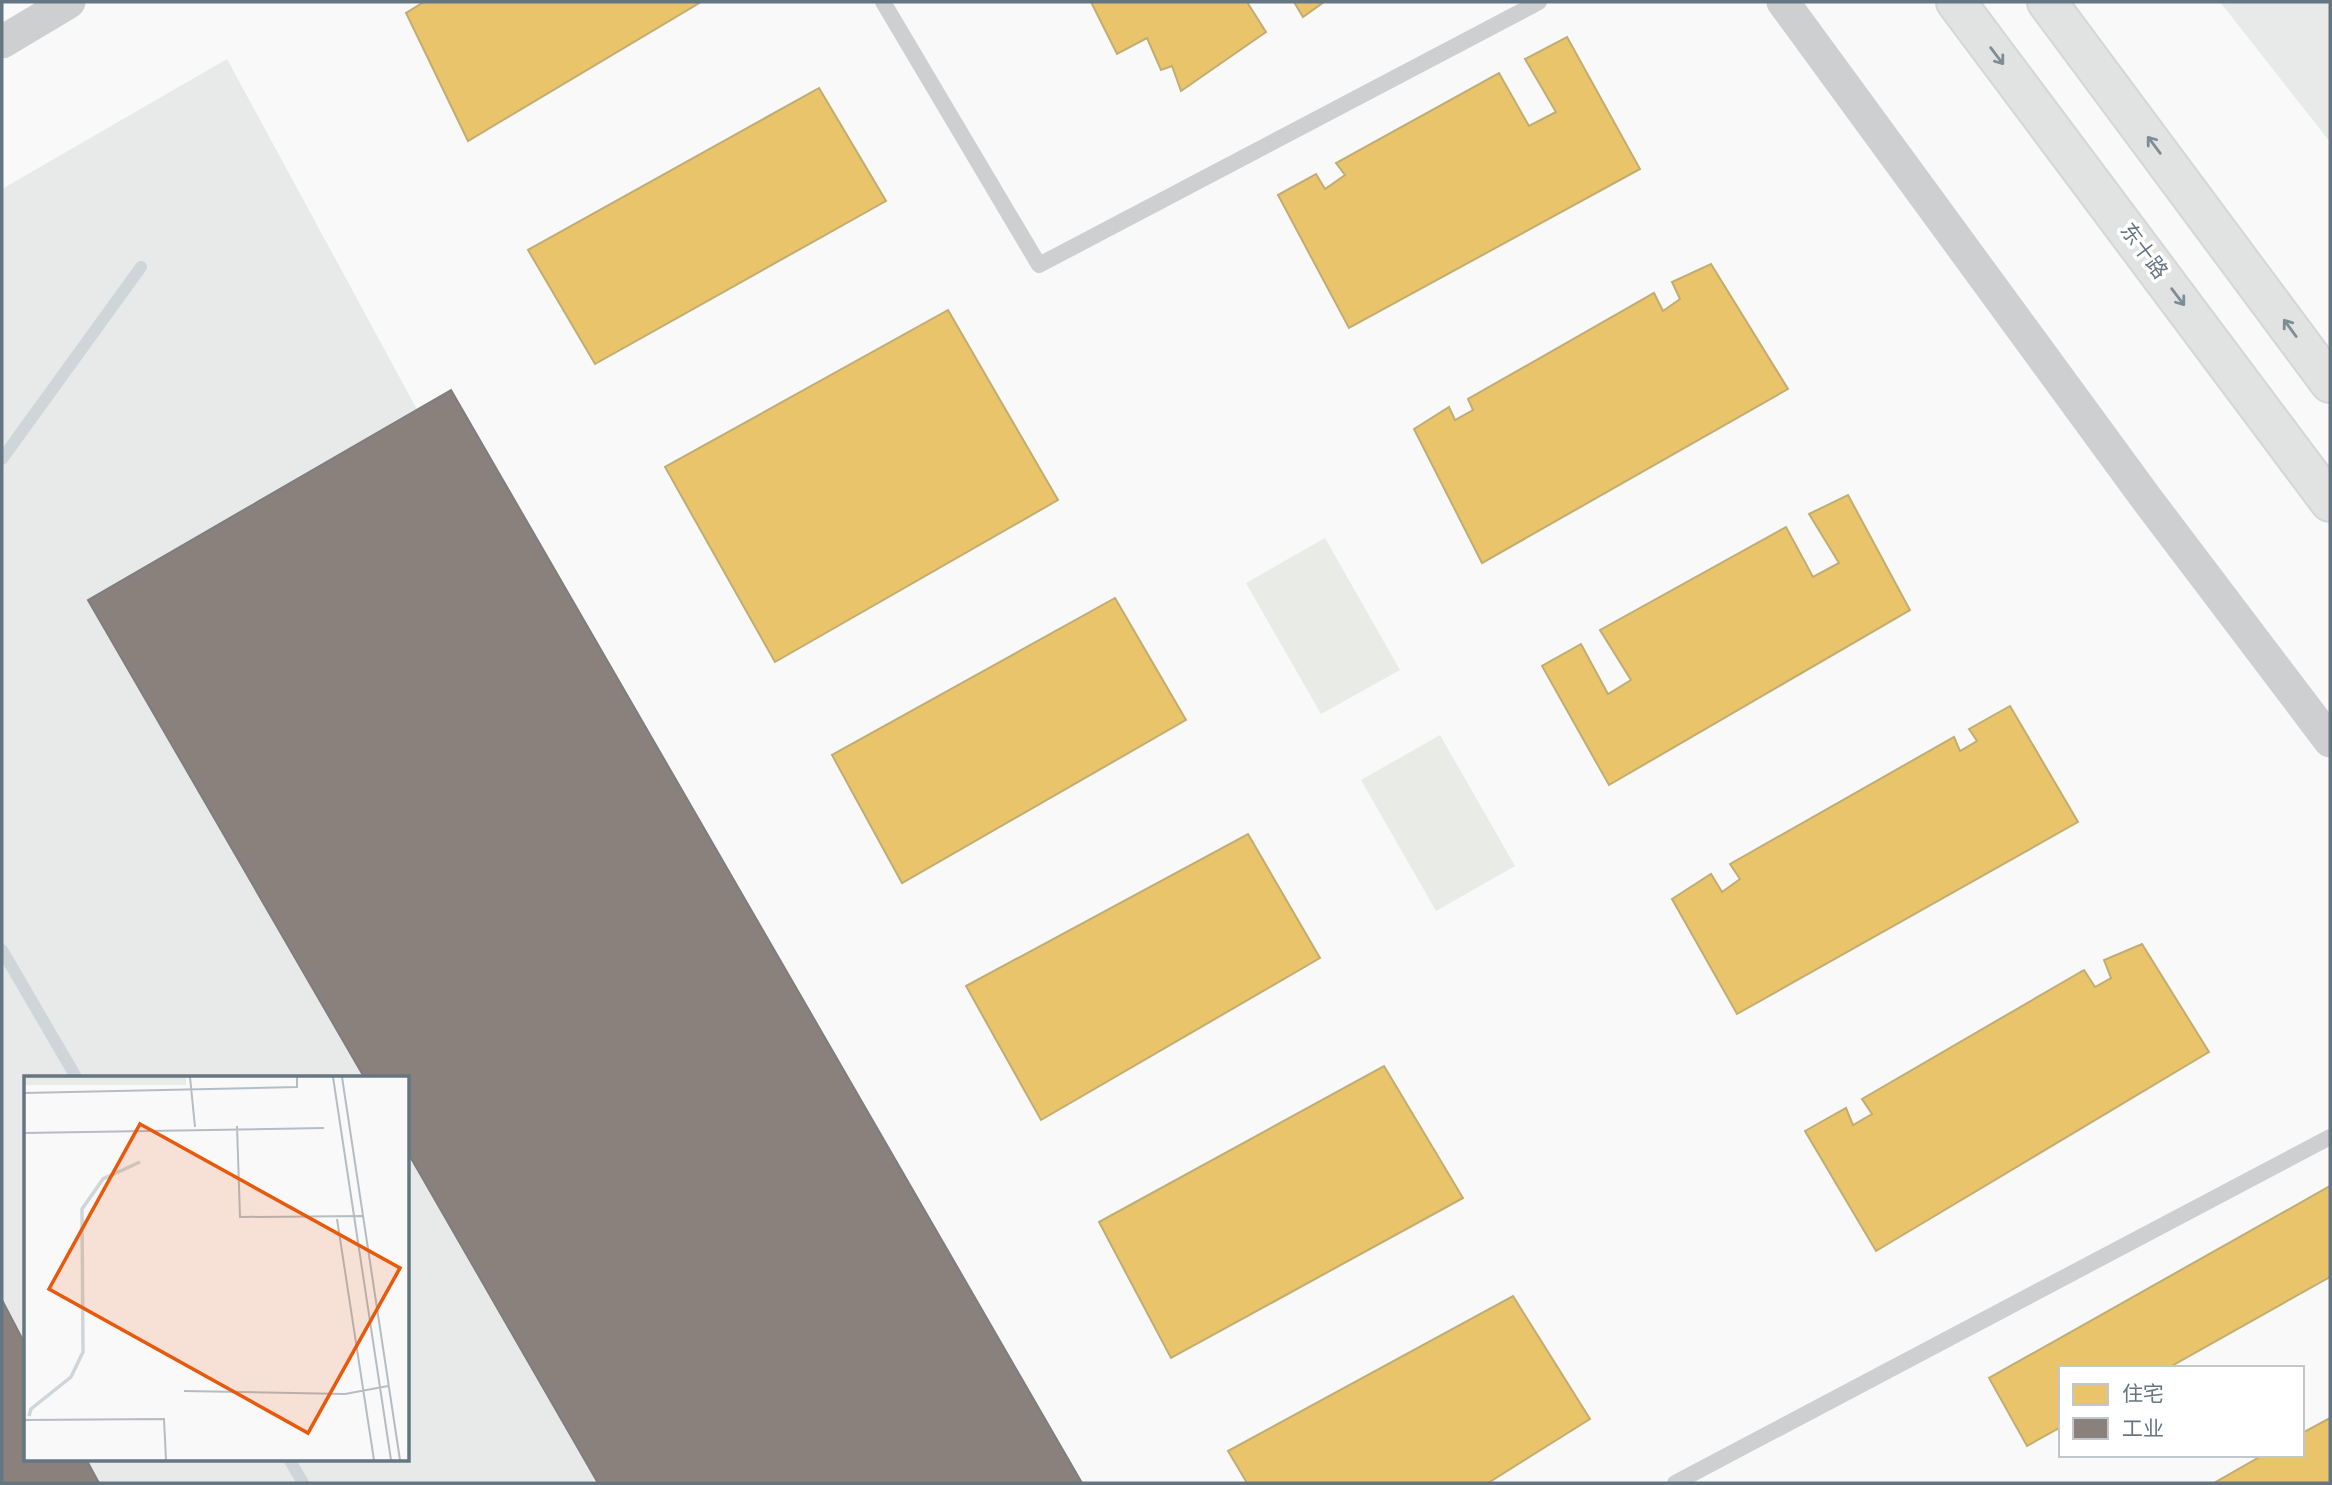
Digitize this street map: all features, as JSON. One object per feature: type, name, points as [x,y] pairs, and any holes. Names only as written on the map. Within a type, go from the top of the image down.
[{"type":"main road","name":"东十路","points":[[1956,2],[2330,502]]},
{"type":"main road","points":[[2047,2],[2330,383]]},
{"type":"street","points":[[2,42],[69,2]]},
{"type":"street","points":[[1783,2],[2146,498],[2330,741]]},
{"type":"lane","points":[[883,2],[1039,265],[1539,2]]},
{"type":"lane","points":[[1675,1483],[2330,1137]]},
{"type":"shaded area","points":[[2220,2],[2330,2],[2330,142]]},
{"type":"shaded area","points":[[227,59],[999,1483],[2,1483],[2,189]]},
{"type":"shaded area","points":[[1325,538],[1400,670],[1321,714],[1246,583]]},
{"type":"shaded area","points":[[1440,735],[1515,866],[1436,911],[1361,780]]},
{"type":"building: 住宅","points":[[424,2],[701,2],[468,141],[406,13]]},
{"type":"building: 住宅","points":[[1091,2],[1247,2],[1266,32],[1181,91],[1172,66],[1161,70],[1147,38],[1117,54]]},
{"type":"building: 住宅","points":[[1294,2],[1324,2],[1303,17]]},
{"type":"building: 住宅","points":[[1567,37],[1640,169],[1349,328],[1278,195],[1316,174],[1325,189],[1345,175],[1336,163],[1499,73],[1529,126],[1556,112],[1525,59]]},
{"type":"building: 住宅","points":[[819,88],[886,201],[595,364],[528,250]]},
{"type":"building: 住宅","points":[[1711,264],[1788,389],[1482,563],[1414,429],[1449,407],[1455,420],[1473,410],[1468,399],[1654,293],[1663,311],[1680,299],[1672,282]]},
{"type":"building: 住宅","points":[[948,310],[1058,500],[775,662],[665,467]]},
{"type":"building: 住宅","points":[[1848,495],[1910,610],[1609,785],[1542,666],[1581,644],[1608,694],[1631,680],[1600,630],[1786,527],[1813,577],[1839,563],[1809,514]]},
{"type":"building: 住宅","points":[[1115,598],[1186,720],[902,883],[832,755]]},
{"type":"building: 住宅","points":[[2010,706],[2078,822],[1737,1014],[1672,899],[1711,874],[1722,892],[1740,879],[1730,864],[1954,737],[1960,751],[1977,741],[1969,729]]},
{"type":"building: 住宅","points":[[1248,834],[1320,958],[1041,1120],[966,986]]},
{"type":"building: 住宅","points":[[2142,944],[2209,1052],[1876,1251],[1805,1131],[1846,1108],[1853,1125],[1872,1114],[1862,1099],[2084,970],[2095,987],[2111,978],[2104,960]]},
{"type":"building: 住宅","points":[[1384,1066],[1463,1198],[1171,1358],[1099,1222]]},
{"type":"building: 住宅","points":[[2330,1186],[2330,1277],[2172,1366],[2059,1366],[2059,1428],[2027,1446],[1989,1378]]},
{"type":"building: 住宅","points":[[1513,1296],[1590,1419],[1488,1483],[1247,1483],[1228,1451]]},
{"type":"building: 住宅","points":[[2330,1418],[2330,1483],[2214,1483],[2260,1457],[2304,1457],[2304,1432]]},
{"type":"building: 工业","points":[[451,390],[1082,1483],[598,1483],[410,1156],[410,1076],[363,1076],[88,600]]},
{"type":"building: 工业","points":[[2,1300],[24,1342],[24,1460],[87,1460],[99,1483],[2,1483]]},
{"type":"waterway","points":[[2,459],[141,267]]},
{"type":"waterway","points":[[2,950],[75,1076]]},
{"type":"waterway","points":[[290,1460],[303,1483]]}]
